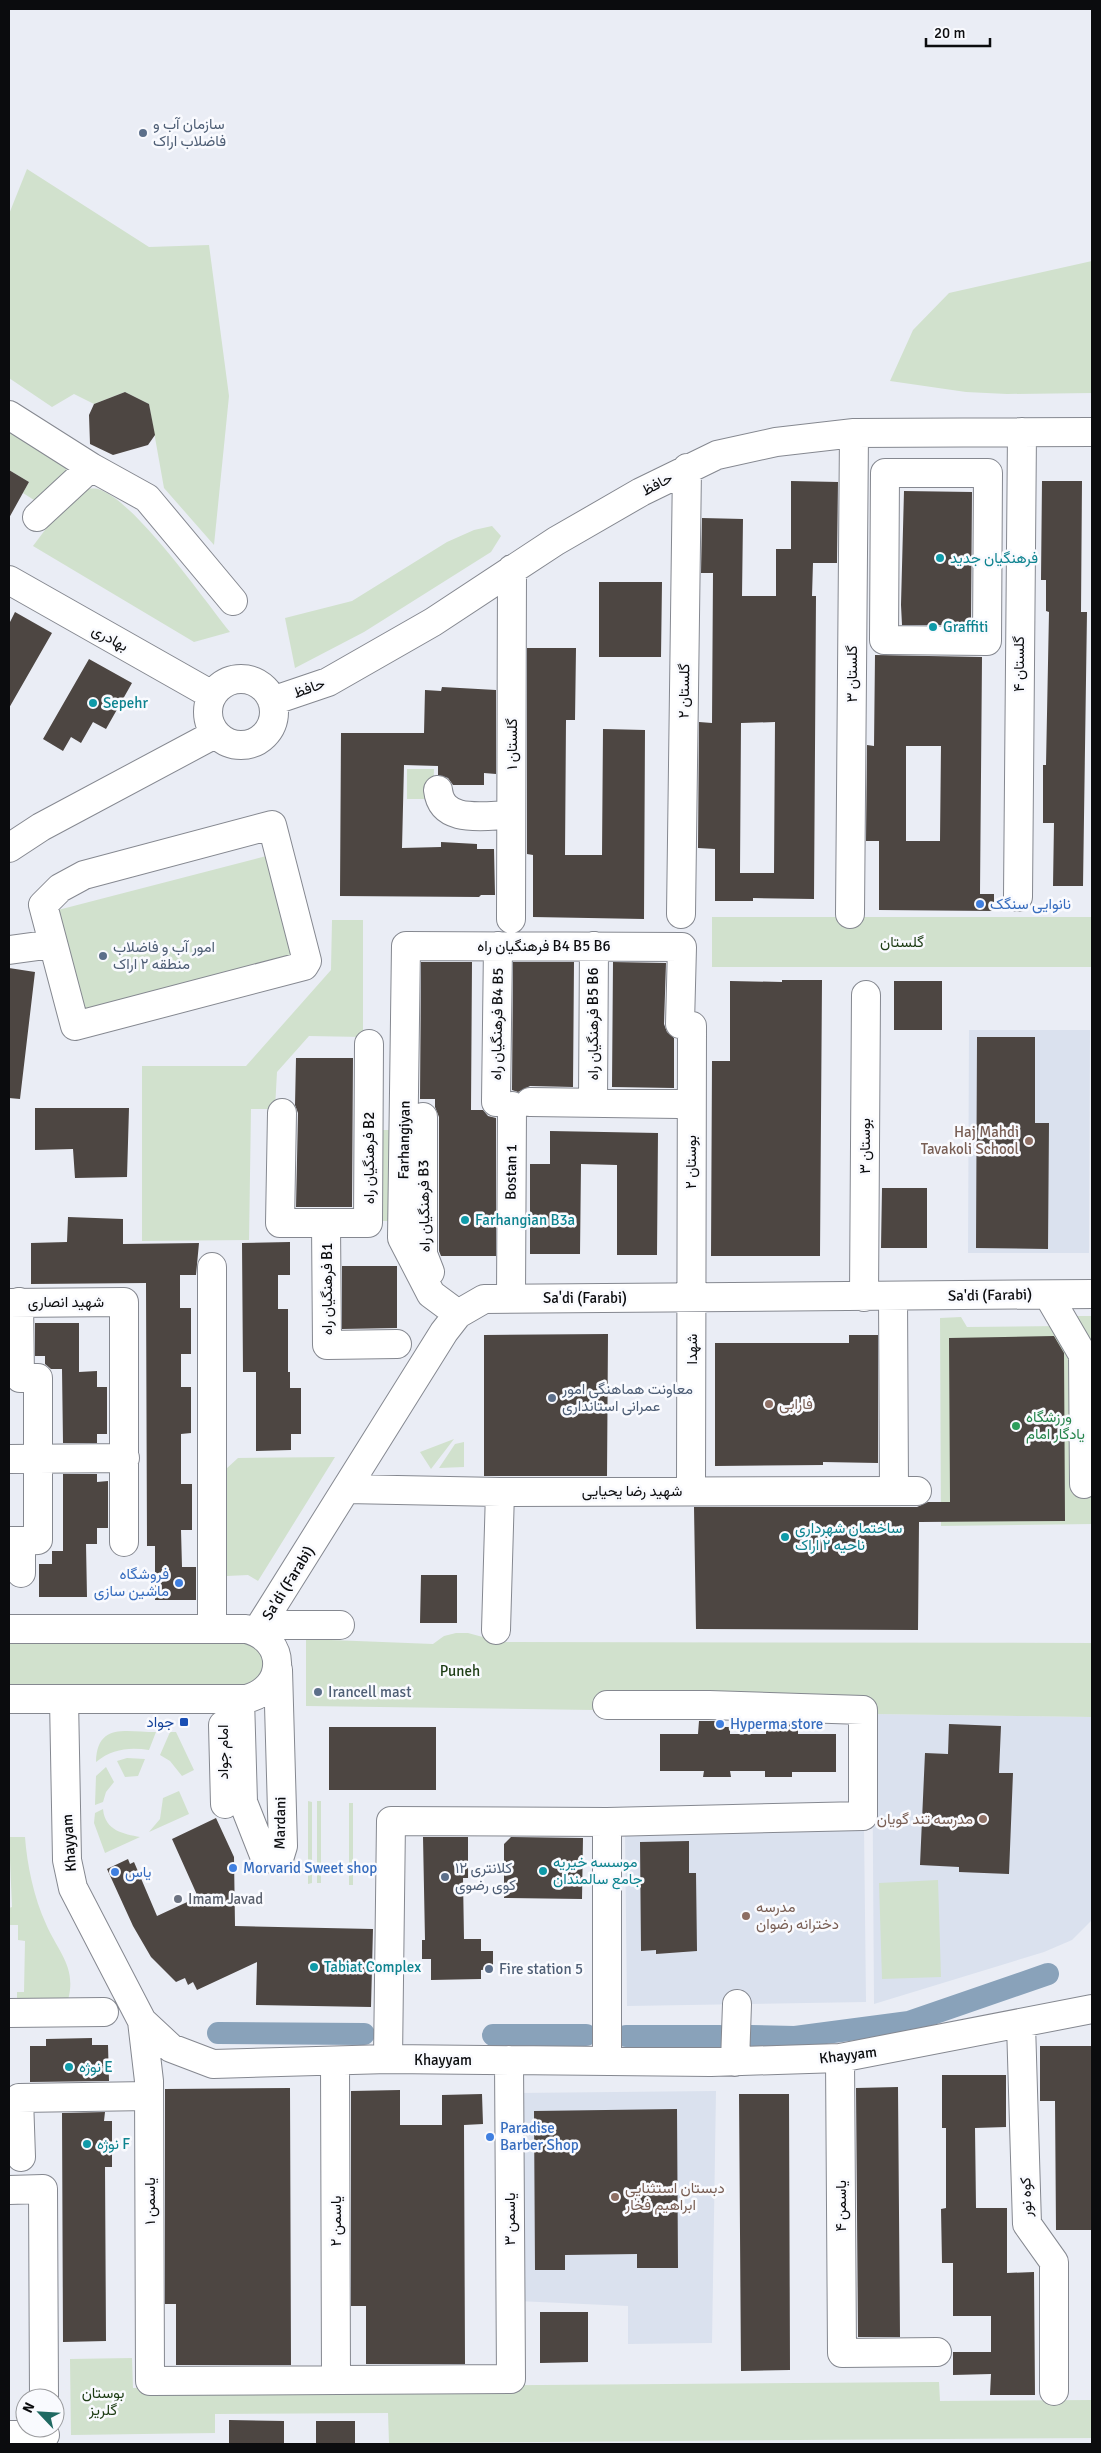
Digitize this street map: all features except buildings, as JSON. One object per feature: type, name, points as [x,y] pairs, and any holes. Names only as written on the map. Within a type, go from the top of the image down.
[{"type":"street","points":[[9,415],[91,467],[147,498],[233,601]]},
{"type":"street","name":"گلستان ۴","points":[[1018,897],[1022,432]]},
{"type":"street","name":"حافظ","points":[[272,701],[328,682],[434,622],[512,569],[641,492],[717,455],[776,442],[854,433],[1092,432]]},
{"type":"street","name":"گلستان ۳","points":[[850,914],[854,433]]},
{"type":"street","points":[[37,517],[91,467]]},
{"type":"street","name":"گلستان ۲","points":[[681,914],[688,468]]},
{"type":"street","points":[[885,473],[988,473],[987,641],[884,640],[884,496],[885,473]]},
{"type":"street","points":[[854,477],[884,496]]},
{"type":"street","name":"گلستان ۱","points":[[511,920],[512,569]]},
{"type":"street","name":"بهادری","points":[[9,582],[212,695]]},
{"type":"street","points":[[243,678],[259,684],[267,691],[272,701],[273,721],[262,738],[242,746],[223,741],[215,734],[207,715],[212,695],[219,686],[228,681],[243,678]]},
{"type":"street","points":[[9,848],[41,826],[215,734]]},
{"type":"street","points":[[438,790],[439,800],[450,812],[464,816],[511,815]]},
{"type":"street","points":[[272,825],[307,961],[304,966],[75,1026],[53,944],[43,905],[60,888],[84,875],[272,825]]},
{"type":"street","points":[[9,950],[53,944]]},
{"type":"street","name":"فرهنگیان راه B4 B5 B6","points":[[406,946],[682,947]]},
{"type":"street","name":"Farhangiyan","points":[[406,946],[414,1104],[402,1238],[431,1294],[450,1308]]},
{"type":"street","name":"فرهنگیان راه B4 B5","points":[[498,946],[513,1103]]},
{"type":"street","name":"فرهنگیان راه B5 B6","points":[[593,1103],[594,946]]},
{"type":"street","name":"بوستان ۲","points":[[682,947],[686,1025],[692,1298]]},
{"type":"street","name":"بوستان ۳","points":[[864,1297],[866,995]]},
{"type":"street","name":"فرهنگیان راه B2","points":[[282,1113],[280,1223],[368,1223],[369,1044]]},
{"type":"street","points":[[369,1103],[414,1104]]},
{"type":"street","name":"فرهنگیان راه B5 B6","points":[[513,1103],[679,1104]]},
{"type":"street","name":"Bostan 1","points":[[511,1298],[513,1103]]},
{"type":"street","name":"فرهنگیان راه B3","points":[[414,1104],[423,1254],[450,1308]]},
{"type":"street","name":"فرهنگیان راه B1","points":[[326,1223],[327,1345],[397,1344]]},
{"type":"street","points":[[368,1223],[368,1238],[402,1238]]},
{"type":"street","points":[[212,1267],[212,1629]]},
{"type":"street","name":"Sa'di (Farabi)","points":[[257,1632],[444,1332],[450,1308],[484,1299],[511,1298],[1092,1294]]},
{"type":"street","points":[[1048,1295],[1083,1355],[1084,1484]]},
{"type":"street","name":"شهید رضا یحیایی","points":[[346,1489],[500,1492],[691,1490],[905,1491],[894,1296]]},
{"type":"street","name":"شهدا","points":[[691,1490],[692,1298]]},
{"type":"street","points":[[14,1302],[14,1378],[38,1378],[38,1540],[15,1541],[21,1573]]},
{"type":"street","name":"شهید انصاری","points":[[14,1302],[124,1302],[124,1458]]},
{"type":"street","points":[[9,1459],[124,1458],[124,1542]]},
{"type":"street","points":[[496,1630],[500,1492]]},
{"type":"street","points":[[257,1632],[280,1625],[340,1625]]},
{"type":"street","name":"Sa'di (Farabi)","points":[[9,1629],[246,1629],[257,1632],[267,1638],[274,1647],[278,1658],[278,1670]]},
{"type":"street","points":[[9,1699],[232,1699],[257,1696],[267,1690],[278,1670]]},
{"type":"street","name":"Mardani","points":[[232,1699],[243,1802],[266,1858],[279,1859],[283,1846],[278,1670]]},
{"type":"street","name":"Khayyam","points":[[64,1699],[69,1874],[73,1888],[142,2021],[171,2048],[213,2064],[388,2059],[735,2062],[840,2058],[1092,2009]]},
{"type":"street","name":"امام جواد","points":[[225,1804],[222,1752],[232,1699]]},
{"type":"street","points":[[388,2059],[391,1821],[607,1822],[863,1816],[863,1710],[709,1705],[607,1706]]},
{"type":"street","points":[[607,1822],[607,2061]]},
{"type":"street","points":[[735,2062],[737,2004]]},
{"type":"street","points":[[9,2012],[104,2012]]},
{"type":"street","name":"یاسمن ۱","points":[[142,2021],[149,2081],[150,2381],[336,2380]]},
{"type":"street","name":"کوه نور","points":[[1021,2024],[1027,2224],[1054,2262],[1054,2391]]},
{"type":"street","name":"یاسمن ۴","points":[[840,2058],[842,2353],[937,2352]]},
{"type":"street","name":"یاسمن ۳","points":[[336,2380],[511,2379],[509,2060]]},
{"type":"street","name":"یاسمن ۲","points":[[335,2061],[336,2380]]},
{"type":"street","points":[[21,2157],[19,2098],[149,2096]]},
{"type":"street","points":[[9,2190],[43,2189],[44,2388]]},
{"type":"shaded area","name":"Haj Mahdi Tavakoli School","points":[[969,1030],[1090,1030],[1089,1253],[968,1253]]},
{"type":"shaded area","name":"مدرسه تند گویان","points":[[872,1714],[1092,1717],[1092,1920],[1072,1940],[1044,1952],[874,2004]]},
{"type":"shaded area","name":"مدرسه دخترانه رضوان","points":[[864,1827],[866,2002],[627,2006],[625,1831]]},
{"type":"shaded area","name":"دبستان استثنایی ابراهیم فخار","points":[[716,2091],[712,2343],[628,2344],[628,2306],[517,2301],[516,2093]]},
{"type":"green space","points":[[27,169],[149,247],[209,245],[229,396],[214,545],[164,488],[149,404],[125,392],[94,404],[74,394],[52,407],[9,378],[9,214]]},
{"type":"green space","points":[[1092,261],[1092,393],[1007,394],[966,392],[890,381],[913,330],[949,293]]},
{"type":"green space","points":[[9,429],[66,465],[61,481],[34,500],[23,493],[29,482],[9,470]]},
{"type":"green space","points":[[83,489],[98,489],[113,497],[131,511],[187,576],[230,632],[194,642],[33,546],[69,498]]},
{"type":"green space","points":[[492,526],[501,536],[491,552],[364,632],[295,668],[285,618],[352,601],[447,542],[474,530]]},
{"type":"green space","points":[[407,769],[434,769],[433,799],[407,799]]},
{"type":"green space","points":[[270,855],[297,961],[85,1017],[58,910]]},
{"type":"green space","name":"گلستان","points":[[712,917],[1092,917],[1092,967],[712,967]]},
{"type":"green space","points":[[332,920],[363,920],[363,1037],[309,1036],[277,1072],[275,1109],[251,1109],[249,1240],[142,1241],[142,1066],[246,1066],[331,970]]},
{"type":"green space","points":[[379,1130],[392,1130],[392,1221],[378,1221]]},
{"type":"green space","name":"ورزشگاه یادگار امام","points":[[1066,1316],[1092,1316],[1092,1524],[941,1526],[940,1318],[961,1317],[967,1327],[1060,1326]]},
{"type":"green space","points":[[454,1439],[431,1469],[420,1452]]},
{"type":"green space","points":[[464,1442],[464,1467],[439,1468],[455,1444]]},
{"type":"green space","points":[[335,1457],[258,1581],[248,1575],[227,1576],[226,1469],[238,1458]]},
{"type":"green space","name":"Puneh","points":[[468,1633],[501,1642],[1092,1643],[1092,1717],[306,1706],[306,1639],[433,1644],[444,1636]]},
{"type":"green space","points":[[9,1640],[245,1640],[259,1646],[266,1668],[252,1686],[9,1688]]},
{"type":"green space","points":[[124,1731],[156,1732],[149,1750],[121,1750],[108,1754],[96,1762],[102,1740],[108,1735]]},
{"type":"green space","points":[[170,1732],[176,1732],[194,1770],[182,1776],[170,1761],[160,1755]]},
{"type":"green space","points":[[127,1758],[145,1759],[138,1776],[125,1777],[117,1761]]},
{"type":"green space","points":[[106,1767],[114,1782],[106,1792],[103,1802],[95,1805],[96,1776]]},
{"type":"green space","points":[[179,1791],[189,1814],[149,1832],[160,1819],[163,1798]]},
{"type":"green space","points":[[308,1801],[312,1802],[312,1883],[308,1884]]},
{"type":"green space","points":[[317,1801],[321,1801],[321,1883],[317,1883]]},
{"type":"green space","points":[[349,1803],[353,1803],[353,1885],[349,1885]]},
{"type":"green space","points":[[103,1809],[107,1822],[111,1827],[122,1833],[140,1837],[105,1853],[94,1823],[95,1813]]},
{"type":"green space","points":[[9,1837],[25,1837],[29,1870],[38,1903],[68,1969],[70,1988],[68,2000],[17,2005],[17,1992],[24,1992],[25,1941],[18,1940],[18,1925],[9,1925],[9,1908],[12,1907]]},
{"type":"green space","points":[[938,1880],[941,1977],[882,1979],[879,1883]]},
{"type":"green space","name":"بوستان گلریز","points":[[132,2358],[133,2388],[939,2382],[940,2401],[1092,2400],[1092,2438],[389,2443],[388,2413],[215,2414],[215,2433],[71,2435],[70,2359]]},
{"type":"waterway","points":[[751,2036],[795,2037],[909,2022],[1048,1974]]},
{"type":"waterway","points":[[218,2033],[364,2034]]},
{"type":"waterway","points":[[493,2035],[586,2035]]},
{"type":"waterway","points":[[626,2036],[720,2036]]},
{"type":"place","name":"سازمان آب و فاضلاب اراک","points":[[143,133]]},
{"type":"place","name":"فرهنگیان جدید","points":[[940,558]]},
{"type":"place","name":"Graffiti","points":[[933,627]]},
{"type":"place","name":"Sepehr","points":[[93,703]]},
{"type":"place","name":"نانوایی سنگک","points":[[980,904]]},
{"type":"place","name":"امور آب و فاضلاب منطقه ۲ اراک","points":[[103,956]]},
{"type":"place","name":"Haj Mahdi Tavakoli School","points":[[1029,1141]]},
{"type":"place","name":"Farhangian B3a","points":[[465,1220]]},
{"type":"place","name":"معاونت هماهنگی امور عمرانی استانداری","points":[[552,1398]]},
{"type":"place","name":"فارابی","points":[[769,1404]]},
{"type":"place","name":"ورزشگاه یادگار امام","points":[[1016,1426]]},
{"type":"place","name":"ساختمان شهرداری ناحیه ۲ اراک","points":[[785,1537]]},
{"type":"place","name":"فروشگاه ماشین سازی","points":[[179,1583]]},
{"type":"place","name":"Irancell mast","points":[[318,1692]]},
{"type":"place","name":"جواد","points":[[184,1722]]},
{"type":"place","name":"Hyperma store","points":[[720,1724]]},
{"type":"place","name":"مدرسه تند گویان","points":[[983,1819]]},
{"type":"place","name":"Morvarid Sweet shop","points":[[233,1868]]},
{"type":"place","name":"موسسه خیریه جامع سالمندان","points":[[543,1871]]},
{"type":"place","name":"یاس","points":[[115,1872]]},
{"type":"place","name":"کلانتری ۱۲ کوی رضوی","points":[[445,1877]]},
{"type":"place","name":"Imam Javad","points":[[178,1899]]},
{"type":"place","name":"مدرسه دخترانه رضوان","points":[[746,1916]]},
{"type":"place","name":"Tabiat Complex","points":[[314,1967]]},
{"type":"place","name":"Fire station 5","points":[[489,1969]]},
{"type":"place","name":"نوژه E","points":[[69,2067]]},
{"type":"place","name":"Paradise Barber Shop","points":[[490,2137]]},
{"type":"place","name":"نوژه F","points":[[87,2144]]},
{"type":"place","name":"دبستان استثنایی ابراهیم فخار","points":[[615,2197]]}]
